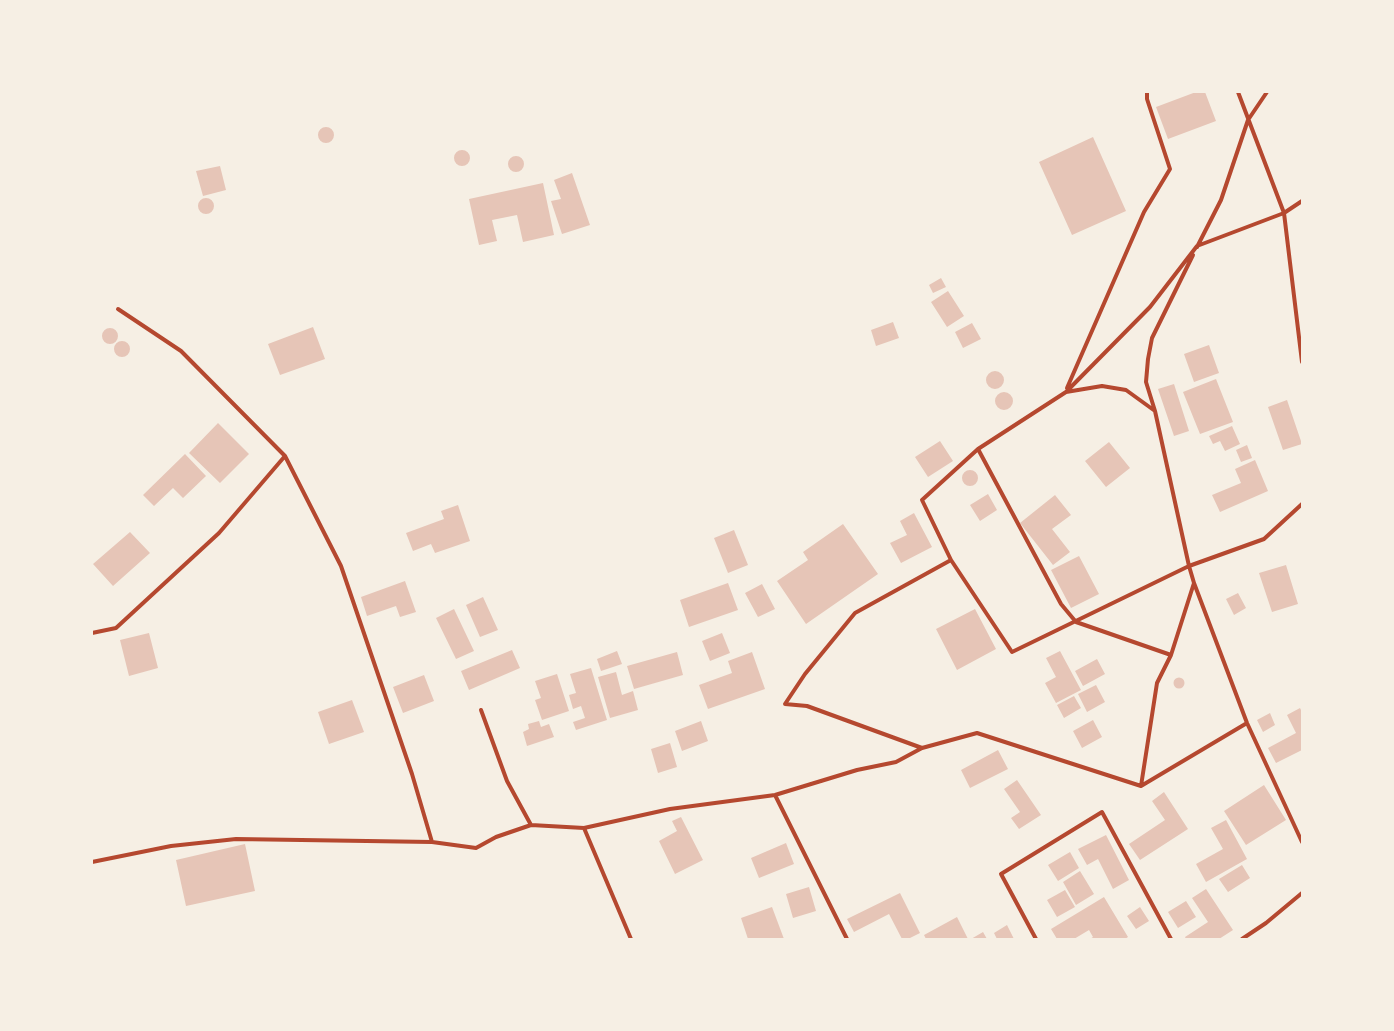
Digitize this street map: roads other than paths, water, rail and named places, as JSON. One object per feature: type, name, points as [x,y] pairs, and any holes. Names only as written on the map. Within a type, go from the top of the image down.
[{"type":"street","points":[[1066,392],[1144,212],[1170,169],[1147,99],[1147,92]]},
{"type":"street","points":[[1238,92],[1284,213],[1302,362]]},
{"type":"street","points":[[1266,92],[1248,120],[1221,200],[1152,338],[1146,382],[1155,411],[1194,583],[1247,723],[1302,842]]},
{"type":"street","points":[[1302,201],[1284,213],[1197,246],[1150,307],[1066,392],[978,449],[922,500],[951,560],[1012,652],[1189,566],[1264,539],[1302,504]]},
{"type":"street","points":[[118,309],[181,351],[285,456],[341,566],[412,774],[432,842]]},
{"type":"street","points":[[1066,392],[1102,386],[1126,390],[1155,411]]},
{"type":"street","points":[[978,449],[1061,604],[1076,622],[1171,655]]},
{"type":"street","points":[[92,633],[116,628],[122,623],[219,533],[285,456]]},
{"type":"street","points":[[922,748],[807,706],[785,704],[805,674],[855,612],[951,560]]},
{"type":"street","points":[[1141,786],[1157,683],[1171,655],[1194,583]]},
{"type":"street","points":[[481,710],[507,781],[531,825]]},
{"type":"street","points":[[92,862],[171,846],[236,839],[432,842],[476,848],[496,837],[531,825],[584,828],[670,809],[775,795],[849,772],[896,762],[922,748],[976,733],[1141,786],[1247,723]]},
{"type":"street","points":[[775,795],[847,939]]},
{"type":"street","points":[[1036,939],[1001,874],[1102,812],[1171,939]]},
{"type":"street","points":[[584,828],[631,939]]},
{"type":"street","points":[[1242,939],[1266,923],[1302,893]]}]
